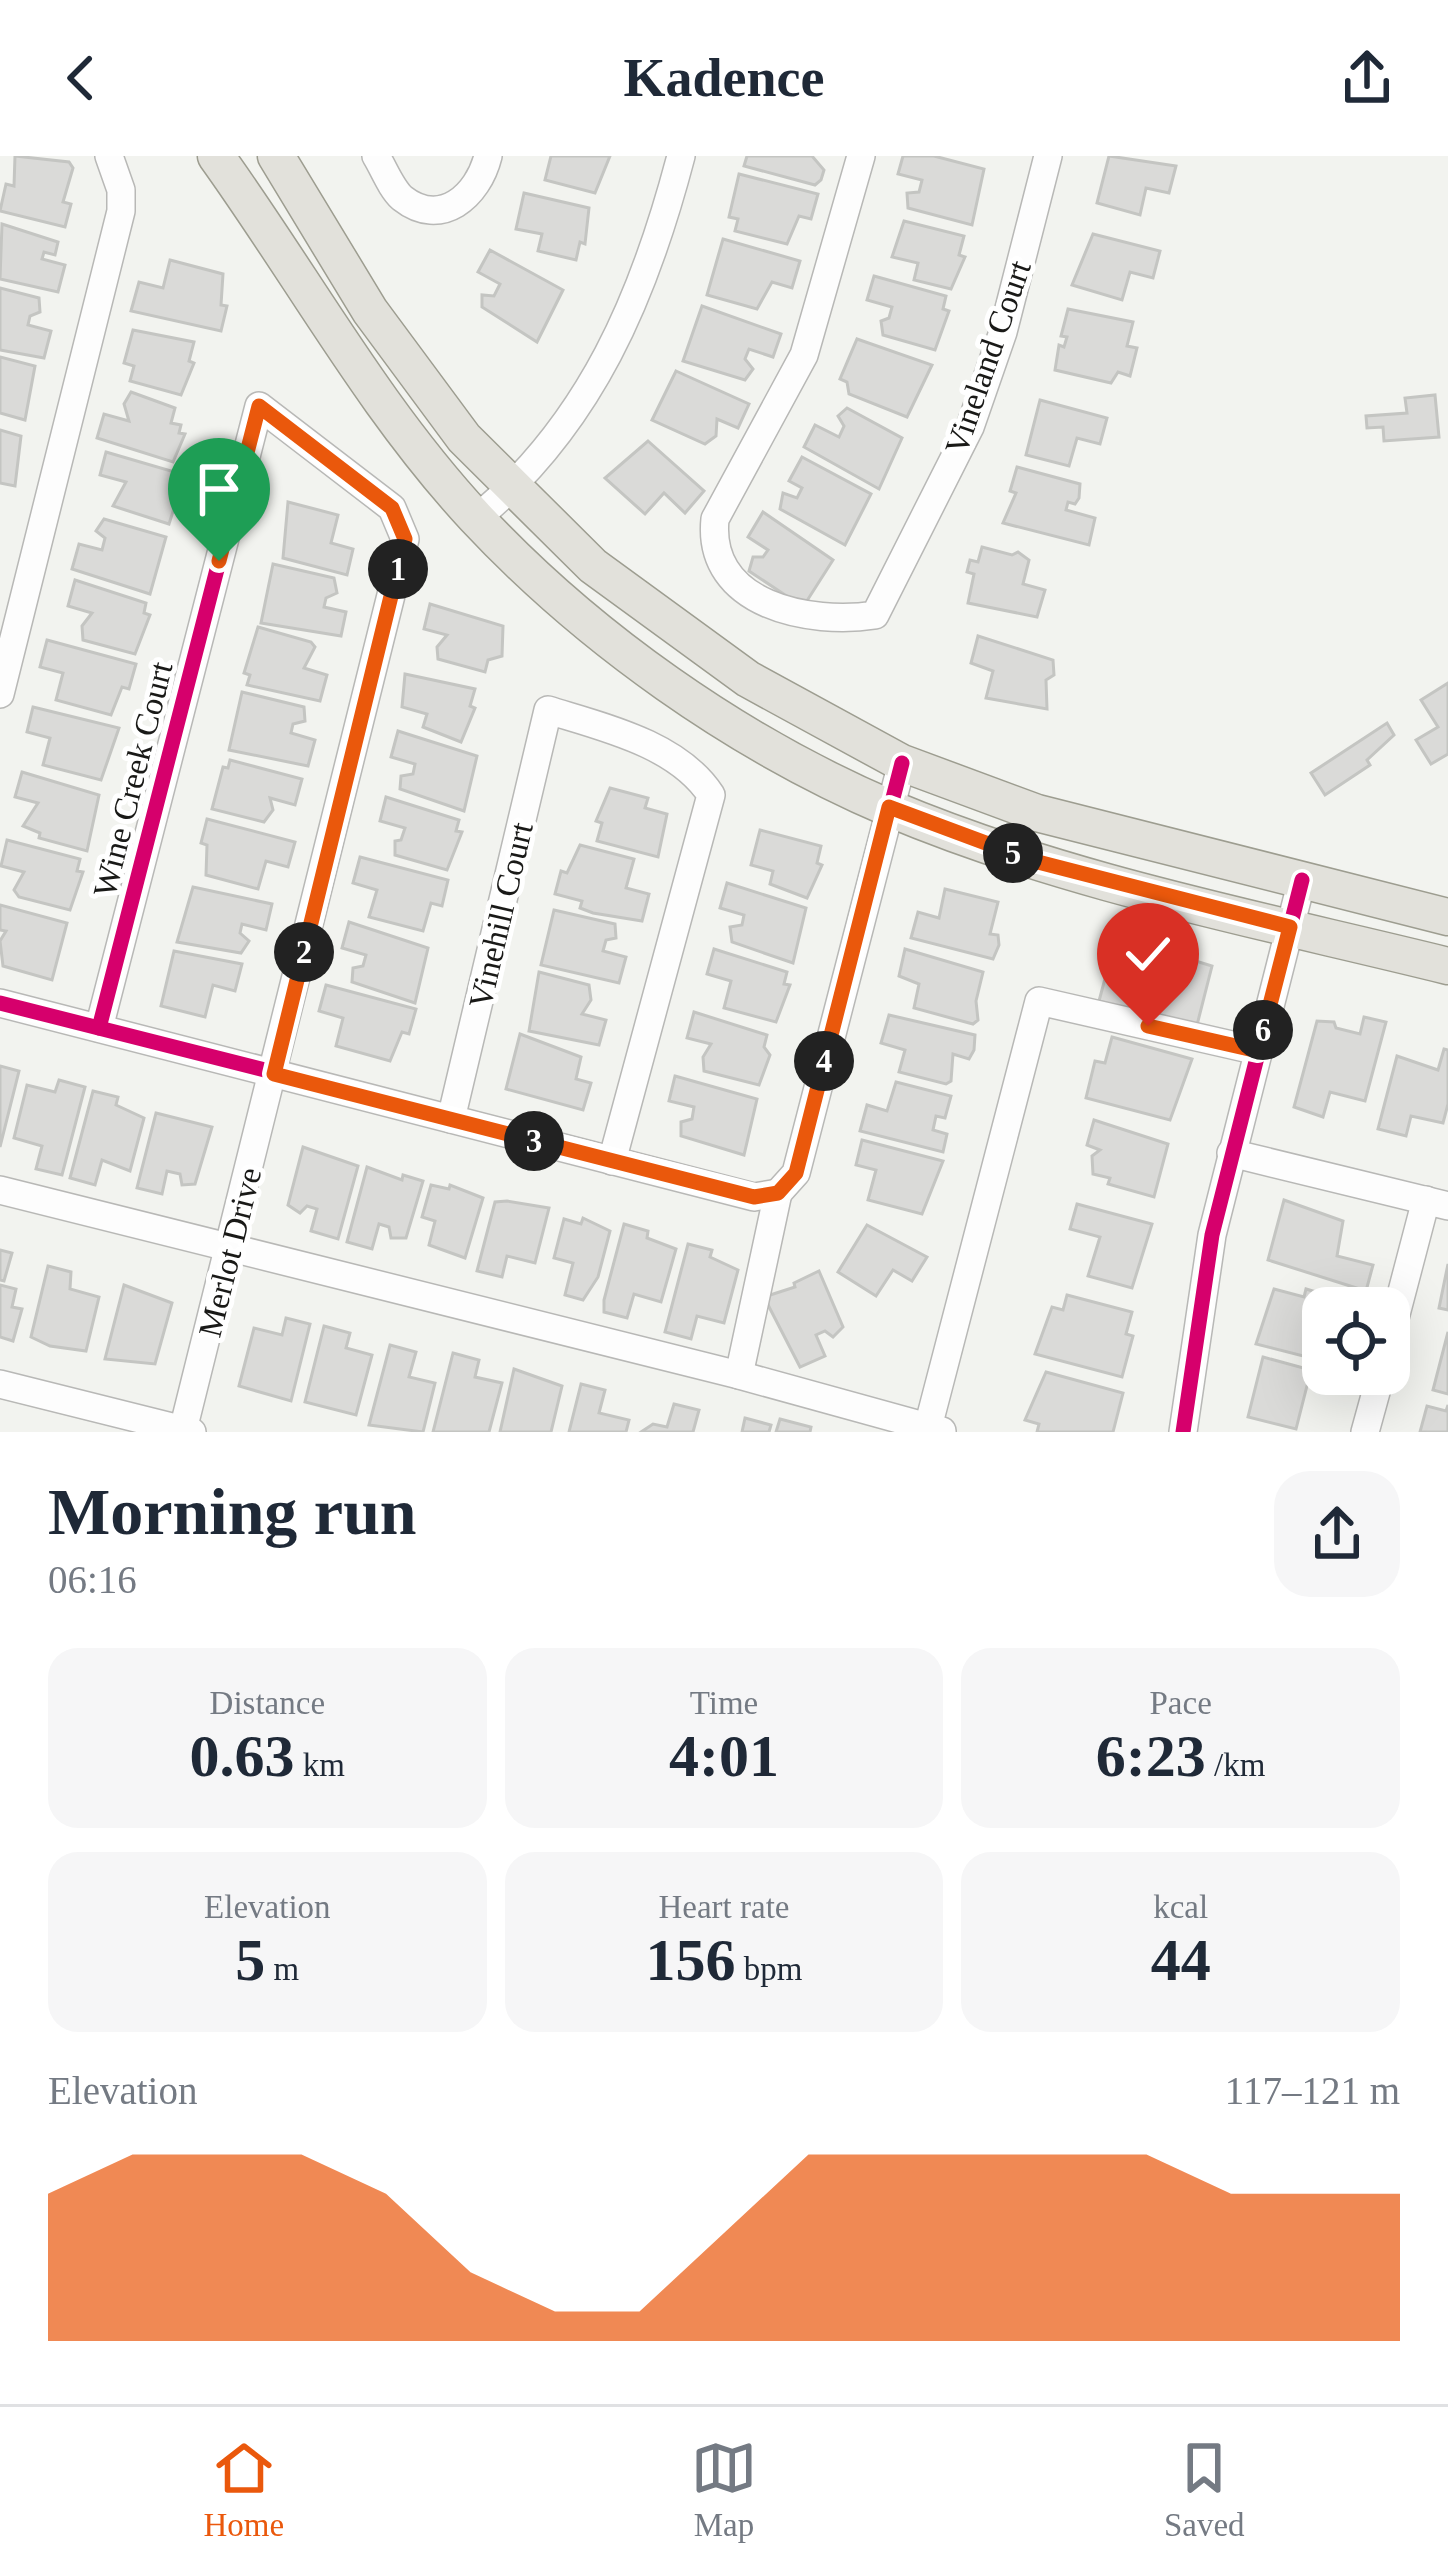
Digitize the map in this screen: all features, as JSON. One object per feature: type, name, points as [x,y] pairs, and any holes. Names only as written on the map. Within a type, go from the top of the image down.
[{"type":"main road","points":[[216,156],[375,395],[477,518],[556,594],[641,663],[784,754],[889,807],[1034,861],[1448,966]]},
{"type":"main road","points":[[276,156],[413,374],[512,489],[592,566],[689,639],[806,713],[902,763],[1037,813],[1448,917]]},
{"type":"street","points":[[0,694],[121,212],[122,190],[109,156]]},
{"type":"street","points":[[376,156],[398,195],[418,207],[445,211],[470,195],[488,156]]},
{"type":"street","points":[[477,518],[512,489],[588,394],[630,317],[681,156]]},
{"type":"street","name":"Vineland Court","points":[[861,156],[804,355],[715,518],[713,536],[734,578],[764,605],[832,622],[875,615],[970,427],[1003,332],[1048,156]]},
{"type":"street","name":"Wine Creek Court","points":[[99,1028],[259,406]]},
{"type":"street","name":"Merlot Drive","points":[[188,1431],[405,539],[392,508],[259,406]]},
{"type":"street","name":"Vinehill Court","points":[[451,1119],[548,710],[659,750],[703,783],[711,795],[612,1161]]},
{"type":"street","points":[[739,1376],[778,1193],[796,1173],[902,763]]},
{"type":"street","points":[[1183,1432],[1212,1235],[1302,880]]},
{"type":"street","points":[[0,1190],[937,1430],[1039,1000],[1258,1051]]},
{"type":"street","points":[[0,1004],[754,1197],[778,1193]]},
{"type":"street","points":[[1232,1153],[1437,1203],[1408,1287]]},
{"type":"street","points":[[1,1388],[188,1431]]},
{"type":"street","points":[[1365,1432],[1375,1395]]},
{"type":"building","points":[[15,156],[69,162],[73,168],[63,202],[71,204],[65,227],[0,211],[6,184],[14,186]]},
{"type":"building","points":[[551,156],[610,156],[595,193],[545,180]]},
{"type":"building","points":[[747,156],[812,156],[824,170],[815,185],[744,166]]},
{"type":"building","points":[[903,156],[934,156],[984,169],[972,225],[908,208],[907,193],[919,192],[922,180],[898,174]]},
{"type":"building","points":[[1109,156],[1176,166],[1169,193],[1146,188],[1140,215],[1097,203]]},
{"type":"building","points":[[739,174],[818,194],[811,219],[799,216],[787,244],[735,231],[738,219],[729,217]]},
{"type":"building","points":[[524,193],[589,208],[585,244],[580,242],[576,260],[538,251],[542,234],[516,229]]},
{"type":"building","points":[[904,221],[964,236],[959,255],[965,257],[951,289],[914,280],[918,263],[892,257]]},
{"type":"building","points":[[2,224],[58,242],[55,255],[44,252],[42,259],[65,265],[58,292],[0,279]]},
{"type":"building","points":[[1093,234],[1160,251],[1153,278],[1130,272],[1122,300],[1072,285]]},
{"type":"building","points":[[723,239],[800,261],[792,288],[772,282],[757,309],[707,295]]},
{"type":"building","points":[[490,250],[563,290],[537,342],[482,307],[482,295],[494,296],[500,284],[478,272]]},
{"type":"building","points":[[170,260],[223,274],[221,305],[227,306],[221,331],[131,311],[139,282],[163,288]]},
{"type":"building","points":[[874,276],[946,296],[943,309],[949,311],[935,350],[883,335],[881,321],[889,318],[892,307],[867,300]]},
{"type":"building","points":[[0,288],[39,298],[40,312],[30,316],[28,325],[51,331],[44,358],[0,350]]},
{"type":"building","points":[[702,306],[781,334],[773,357],[749,349],[745,359],[753,369],[745,380],[683,361]]},
{"type":"building","points":[[1068,309],[1133,322],[1127,346],[1137,348],[1130,376],[1118,372],[1111,383],[1055,370],[1059,345],[1064,347],[1067,337],[1061,336]]},
{"type":"building","points":[[133,330],[194,342],[189,361],[194,363],[181,395],[130,381],[134,366],[124,363]]},
{"type":"building","points":[[857,339],[932,365],[907,417],[849,394],[847,382],[840,379]]},
{"type":"building","points":[[0,357],[35,366],[25,420],[0,413]]},
{"type":"building","points":[[676,371],[749,404],[738,428],[717,419],[716,436],[705,444],[652,420]]},
{"type":"building","points":[[131,392],[175,408],[171,423],[181,425],[179,433],[185,434],[173,462],[97,438],[104,414],[129,421],[124,404]]},
{"type":"building","points":[[1435,395],[1439,437],[1384,441],[1383,427],[1367,428],[1366,416],[1407,413],[1405,398]]},
{"type":"building","points":[[1040,400],[1107,418],[1100,444],[1077,438],[1069,466],[1026,455]]},
{"type":"building","points":[[847,408],[902,438],[879,489],[804,447],[815,425],[839,437],[844,426],[838,416]]},
{"type":"building","points":[[0,430],[21,436],[15,486],[0,483]]},
{"type":"building","points":[[648,441],[704,491],[685,513],[664,493],[645,514],[605,478]]},
{"type":"building","points":[[106,452],[178,473],[175,484],[181,486],[169,524],[113,506],[126,482],[100,475]]},
{"type":"building","points":[[802,457],[871,494],[845,545],[780,509],[783,493],[797,498],[802,488],[789,481]]},
{"type":"building","points":[[1017,467],[1080,484],[1079,498],[1075,504],[1068,502],[1066,510],[1095,518],[1089,545],[1003,523],[1016,493],[1010,491]]},
{"type":"building","points":[[288,502],[338,515],[331,543],[353,549],[347,575],[283,558]]},
{"type":"building","points":[[763,512],[833,560],[803,607],[749,571],[753,557],[763,557],[768,550],[748,537]]},
{"type":"building","points":[[104,519],[166,537],[150,594],[72,569],[79,544],[102,550],[105,538],[96,531]]},
{"type":"building","points":[[982,547],[1012,555],[1018,552],[1029,560],[1023,584],[1045,590],[1037,617],[968,603],[974,574],[967,572],[970,560],[978,562]]},
{"type":"building","points":[[273,564],[334,578],[337,593],[326,598],[324,607],[346,612],[341,636],[261,623]]},
{"type":"building","points":[[75,580],[146,603],[144,613],[150,615],[135,654],[83,640],[82,626],[92,613],[68,606]]},
{"type":"building","points":[[430,604],[503,626],[502,656],[488,660],[485,672],[438,659],[437,647],[447,635],[424,629]]},
{"type":"building","points":[[258,627],[311,642],[315,647],[304,668],[327,675],[320,701],[247,685],[250,675],[244,673]]},
{"type":"building","points":[[978,636],[1053,660],[1054,675],[1046,680],[1047,709],[986,698],[993,671],[971,663]]},
{"type":"building","points":[[47,640],[136,664],[129,689],[122,687],[111,715],[56,700],[63,673],[40,667]]},
{"type":"building","points":[[405,674],[475,689],[470,706],[475,708],[461,742],[423,727],[427,714],[402,707]]},
{"type":"building","points":[[1448,683],[1448,754],[1431,764],[1416,740],[1438,727],[1421,700]]},
{"type":"building","points":[[242,692],[304,707],[305,721],[293,724],[291,733],[315,740],[308,766],[229,750]]},
{"type":"building","points":[[33,707],[119,728],[101,780],[43,765],[50,738],[27,732]]},
{"type":"building","points":[[1387,723],[1394,735],[1367,760],[1370,765],[1325,795],[1311,773]]},
{"type":"building","points":[[398,731],[477,756],[464,811],[400,789],[401,776],[413,774],[415,764],[391,757]]},
{"type":"building","points":[[230,760],[302,779],[295,805],[270,798],[273,810],[264,822],[212,809],[223,767],[228,768]]},
{"type":"building","points":[[22,772],[99,795],[87,851],[39,838],[40,833],[23,826],[38,803],[15,797]]},
{"type":"building","points":[[610,788],[648,798],[645,808],[667,814],[658,857],[597,841],[602,823],[596,821]]},
{"type":"building","points":[[386,797],[459,820],[456,831],[462,832],[447,870],[395,855],[395,841],[401,840],[405,828],[380,821]]},
{"type":"building","points":[[207,819],[295,842],[288,867],[266,861],[258,889],[206,875],[207,845],[201,843]]},
{"type":"building","points":[[760,830],[821,846],[817,863],[822,865],[807,898],[770,884],[773,871],[751,865]]},
{"type":"building","points":[[7,840],[80,859],[77,871],[83,872],[70,910],[19,897],[14,890],[24,872],[1,866]]},
{"type":"building","points":[[580,845],[634,859],[626,888],[649,894],[642,921],[593,913],[580,908],[582,901],[555,894],[561,871],[567,873]]},
{"type":"building","points":[[360,857],[448,880],[442,906],[431,903],[423,931],[369,917],[377,890],[353,883]]},
{"type":"building","points":[[727,883],[806,908],[793,963],[732,942],[730,927],[742,925],[744,915],[720,908]]},
{"type":"building","points":[[193,887],[272,904],[266,930],[242,924],[240,933],[249,941],[241,953],[177,942]]},
{"type":"building","points":[[945,889],[998,902],[990,934],[998,935],[993,959],[911,938],[918,912],[939,918]]},
{"type":"building","points":[[0,905],[67,923],[52,980],[3,966],[0,941],[6,931],[0,930]]},
{"type":"building","points":[[554,910],[615,924],[616,938],[606,940],[603,951],[626,957],[619,983],[541,965]]},
{"type":"building","points":[[349,922],[428,948],[415,1003],[352,982],[353,968],[363,966],[366,955],[342,948]]},
{"type":"building","points":[[1141,944],[1212,966],[1196,1029],[1099,1001],[1107,971],[1131,978]]},
{"type":"building","points":[[714,949],[787,972],[784,984],[790,985],[776,1022],[724,1008],[731,981],[707,974]]},
{"type":"building","points":[[905,949],[983,972],[976,1001],[978,1020],[973,1024],[914,1008],[919,984],[899,976]]},
{"type":"building","points":[[174,951],[242,964],[235,991],[213,985],[205,1017],[161,1006]]},
{"type":"building","points":[[539,972],[589,985],[591,1000],[582,1014],[606,1020],[599,1045],[529,1031]]},
{"type":"building","points":[[326,985],[416,1009],[409,1034],[402,1032],[390,1061],[336,1046],[343,1018],[319,1011]]},
{"type":"building","points":[[694,1012],[767,1035],[764,1047],[770,1055],[759,1085],[704,1071],[703,1057],[711,1044],[687,1038]]},
{"type":"building","points":[[889,1015],[975,1035],[974,1050],[969,1059],[953,1054],[951,1081],[946,1084],[899,1072],[905,1050],[881,1043]]},
{"type":"building","points":[[1364,1017],[1386,1022],[1365,1101],[1330,1092],[1323,1117],[1294,1107],[1317,1021],[1334,1022],[1336,1028],[1360,1034]]},
{"type":"building","points":[[520,1034],[581,1057],[576,1079],[591,1083],[583,1110],[506,1089]]},
{"type":"building","points":[[1112,1037],[1192,1059],[1170,1120],[1086,1098],[1095,1061],[1105,1063]]},
{"type":"building","points":[[1444,1049],[1448,1050],[1448,1104],[1443,1123],[1411,1116],[1406,1136],[1378,1129],[1397,1056],[1438,1070]]},
{"type":"building","points":[[0,1066],[19,1071],[0,1147]]},
{"type":"building","points":[[675,1076],[757,1099],[744,1155],[681,1136],[681,1122],[692,1119],[694,1107],[669,1101]]},
{"type":"building","points":[[59,1080],[85,1087],[62,1175],[36,1169],[42,1146],[14,1138],[27,1085],[55,1092]]},
{"type":"building","points":[[896,1082],[951,1096],[945,1118],[936,1116],[933,1130],[947,1134],[943,1152],[860,1131],[867,1105],[887,1111]]},
{"type":"building","points":[[93,1091],[118,1097],[116,1105],[144,1118],[130,1171],[102,1160],[95,1185],[70,1178]]},
{"type":"building","points":[[156,1113],[212,1127],[195,1184],[182,1185],[180,1174],[167,1171],[162,1194],[137,1188]]},
{"type":"building","points":[[1094,1120],[1168,1144],[1154,1197],[1108,1184],[1110,1178],[1093,1174],[1092,1156],[1100,1150],[1087,1145]]},
{"type":"building","points":[[862,1140],[943,1161],[922,1214],[868,1200],[876,1170],[856,1165]]},
{"type":"building","points":[[303,1147],[358,1166],[338,1239],[311,1231],[317,1209],[307,1206],[300,1213],[288,1205]]},
{"type":"building","points":[[367,1167],[402,1180],[403,1175],[423,1181],[406,1238],[391,1238],[389,1227],[379,1224],[372,1249],[347,1242]]},
{"type":"building","points":[[431,1185],[449,1189],[450,1185],[483,1198],[465,1258],[429,1245],[435,1221],[422,1217]]},
{"type":"building","points":[[1284,1200],[1343,1221],[1337,1256],[1373,1265],[1367,1287],[1353,1287],[1268,1260]]},
{"type":"building","points":[[495,1202],[549,1208],[535,1263],[507,1256],[502,1277],[477,1271]]},
{"type":"building","points":[[1077,1204],[1152,1224],[1132,1288],[1088,1276],[1100,1237],[1070,1229]]},
{"type":"building","points":[[583,1218],[610,1231],[598,1277],[583,1300],[565,1295],[573,1263],[554,1258],[564,1219],[581,1224]]},
{"type":"building","points":[[624,1224],[648,1231],[647,1238],[676,1249],[661,1302],[634,1294],[627,1318],[604,1312]]},
{"type":"building","points":[[867,1225],[927,1257],[912,1281],[893,1270],[876,1296],[838,1272]]},
{"type":"building","points":[[688,1244],[712,1250],[710,1257],[738,1270],[724,1323],[697,1316],[691,1339],[665,1332]]},
{"type":"building","points":[[0,1250],[12,1253],[4,1281],[0,1280]]},
{"type":"building","points":[[1448,1264],[1448,1310],[1439,1308]]},
{"type":"building","points":[[48,1266],[71,1272],[70,1289],[99,1297],[86,1351],[50,1346],[31,1337]]},
{"type":"building","points":[[819,1271],[843,1327],[833,1337],[825,1331],[816,1335],[825,1356],[800,1367],[764,1297],[795,1287],[794,1283]]},
{"type":"building","points":[[0,1285],[16,1289],[12,1307],[22,1309],[13,1341],[0,1337]]},
{"type":"building","points":[[124,1285],[172,1303],[155,1364],[105,1359]]},
{"type":"building","points":[[1274,1289],[1302,1296],[1302,1356],[1256,1344]]},
{"type":"building","points":[[1067,1295],[1132,1312],[1126,1334],[1133,1336],[1122,1377],[1035,1354],[1052,1307],[1063,1310]]},
{"type":"building","points":[[286,1318],[310,1324],[291,1401],[239,1386],[254,1328],[282,1335]]},
{"type":"building","points":[[324,1326],[350,1333],[346,1348],[372,1355],[356,1415],[305,1402]]},
{"type":"building","points":[[1448,1332],[1448,1394],[1433,1390]]},
{"type":"building","points":[[390,1345],[416,1352],[409,1377],[435,1383],[423,1432],[369,1425]]},
{"type":"building","points":[[453,1353],[479,1360],[475,1377],[502,1383],[489,1432],[433,1432]]},
{"type":"building","points":[[1263,1357],[1302,1368],[1305,1395],[1296,1429],[1248,1417]]},
{"type":"building","points":[[514,1369],[562,1386],[551,1432],[500,1432]]},
{"type":"building","points":[[1046,1372],[1123,1393],[1113,1432],[1037,1432],[1039,1424],[1025,1420]]},
{"type":"building","points":[[581,1384],[605,1390],[599,1413],[629,1420],[626,1432],[569,1432]]},
{"type":"building","points":[[674,1404],[699,1410],[693,1432],[641,1432],[653,1424],[667,1427]]},
{"type":"building","points":[[1448,1405],[1448,1432],[1420,1432],[1427,1406],[1446,1411]]},
{"type":"building","points":[[745,1418],[771,1425],[769,1432],[742,1432]]},
{"type":"building","points":[[780,1419],[811,1427],[810,1432],[776,1432]]},
{"type":"cycle path","points":[[99,1028],[259,406]]},
{"type":"cycle path","points":[[0,1003],[767,1197],[788,1185],[796,1173],[902,763]]},
{"type":"cycle path","points":[[1183,1432],[1212,1235],[1302,880]]},
{"type":"route","points":[[219,561],[259,406],[392,508],[405,539],[274,1074],[754,1197],[778,1193],[796,1173],[889,807],[1034,861],[1290,927],[1258,1051],[1148,1026]]}]
